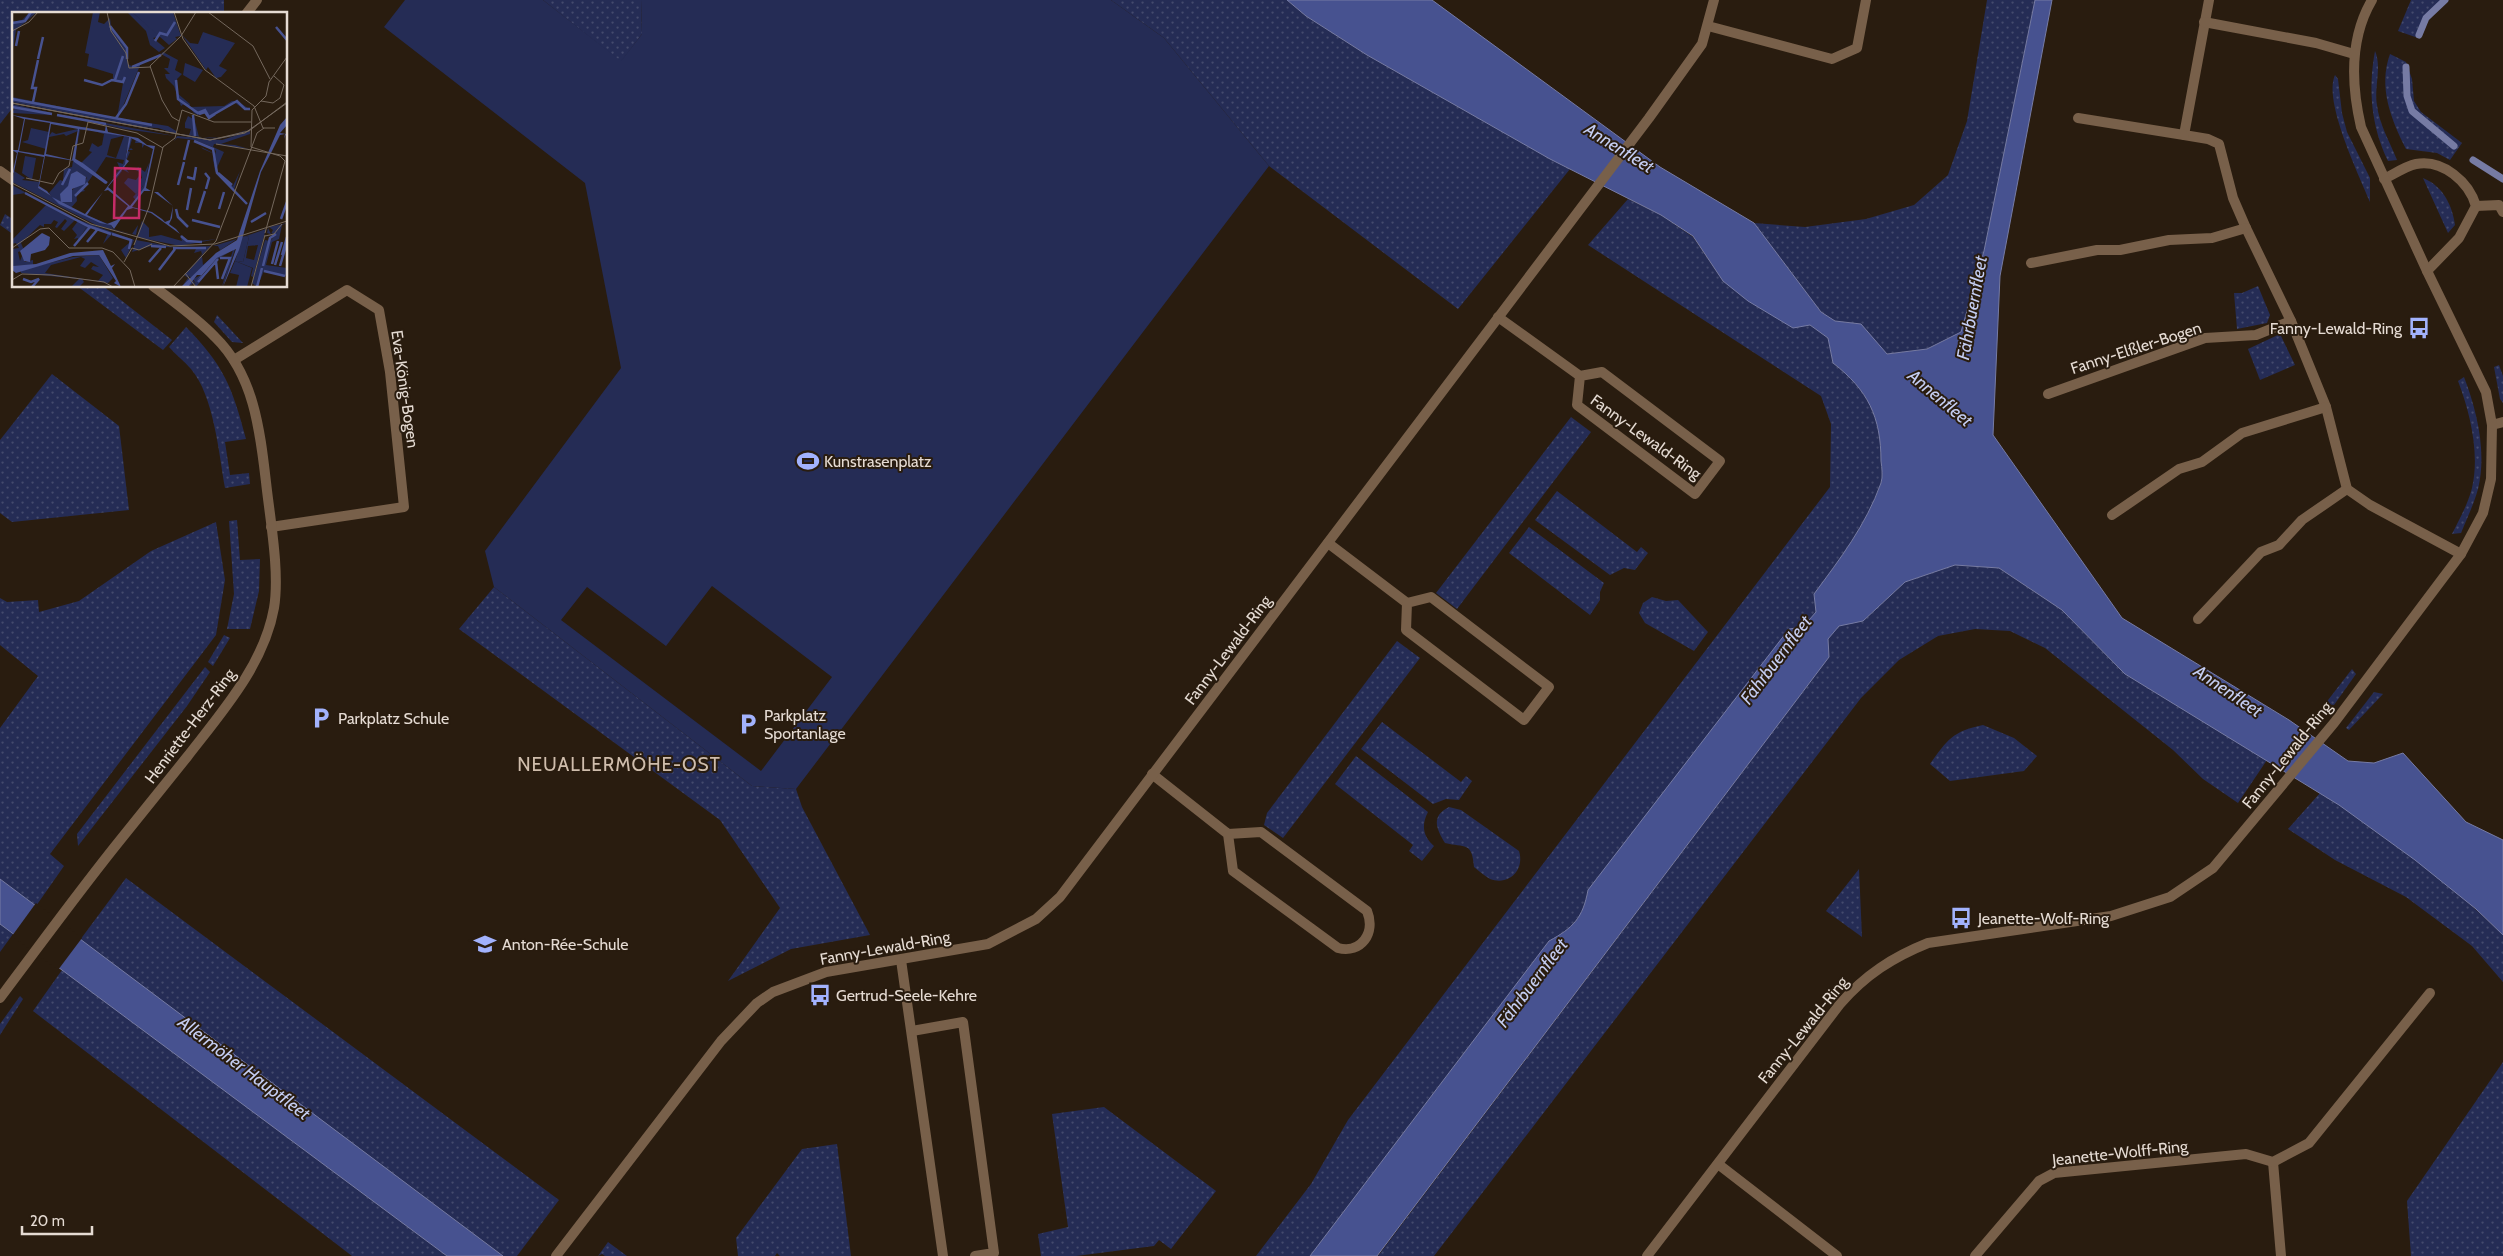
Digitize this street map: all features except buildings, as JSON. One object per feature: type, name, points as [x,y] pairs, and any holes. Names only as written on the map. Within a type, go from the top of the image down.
[{"type":"street","points":[[248,12],[257,0]]},
{"type":"street","name":"Fanny-Lewald-Ring","points":[[556,1256],[721,1040],[757,1003],[773,992],[806,978],[865,964],[901,960],[988,944],[1036,919],[1060,897],[1634,138],[1702,44],[1714,0]]},
{"type":"street","points":[[1708,26],[1832,59],[1857,48],[1866,0]]},
{"type":"street","points":[[2184,135],[2209,0]]},
{"type":"street","name":"Fanny-Lewald-Ring","points":[[1647,1256],[1840,1004],[1880,967],[1928,943],[2110,916],[2170,897],[2213,868],[2334,723],[2461,554],[2483,513],[2490,486],[2493,451],[2498,424],[2486,392],[2427,271],[2361,127],[2356,105],[2354,54],[2363,17],[2372,0]]},
{"type":"street","points":[[2204,22],[2316,43],[2354,54]]},
{"type":"street","points":[[2078,118],[2208,139],[2219,144],[2234,198],[2246,228],[2291,321],[2326,407],[2347,489],[2370,505],[2461,554]]},
{"type":"street","points":[[2384,179],[2415,164],[2427,163],[2438,165],[2464,183],[2473,196],[2476,206],[2459,238],[2427,271]]},
{"type":"street","points":[[0,171],[12,180]]},
{"type":"street","points":[[2476,206],[2499,205],[2503,212]]},
{"type":"street","points":[[2032,263],[2097,250],[2120,250],[2169,240],[2212,238],[2246,228]]},
{"type":"street","name":"Henriette-Herz-Ring","points":[[0,998],[78,894],[220,715],[248,674],[264,640],[274,608],[275,574],[261,436],[252,397],[234,360],[216,338],[155,288]]},
{"type":"street","name":"Eva-König-Bogen","points":[[234,360],[347,290],[379,310],[390,372],[404,507],[270,528]]},
{"type":"street","name":"Fanny-Lewald-Ring","points":[[1498,317],[1580,376],[1602,372],[1720,461],[1695,494],[1577,405],[1580,376]]},
{"type":"street","name":"Fanny-Elßler-Bogen","points":[[2048,394],[2204,338],[2256,335],[2291,321]]},
{"type":"street","points":[[2112,515],[2179,470],[2202,462],[2242,433],[2326,407]]},
{"type":"street","points":[[2198,619],[2261,552],[2279,545],[2302,520],[2347,489]]},
{"type":"street","points":[[1328,543],[1407,603]]},
{"type":"street","points":[[1431,597],[1549,687],[1524,720],[1406,630],[1407,603],[1431,597]]},
{"type":"street","points":[[1152,774],[1228,834],[1261,832],[1367,911],[1370,918],[1370,929],[1364,941],[1357,947],[1348,950],[1338,948],[1233,871],[1228,834]]},
{"type":"street","points":[[901,960],[943,1256]]},
{"type":"street","points":[[2281,1256],[2274,1162],[2309,1143],[2430,993]]},
{"type":"street","points":[[912,1030],[963,1022],[994,1254],[976,1256]]},
{"type":"street","name":"Jeanette-Wolff-Ring","points":[[1975,1256],[2038,1181],[2054,1173],[2246,1154],[2274,1162]]},
{"type":"street","points":[[1718,1164],[1837,1256]]},
{"type":"shaded area","points":[[0,0],[224,0],[224,12],[12,12],[12,109],[0,124]]},
{"type":"shaded area","points":[[405,0],[543,0],[621,61],[642,34],[641,0],[1111,0],[1164,38],[1269,166],[796,789],[752,786],[494,587],[485,551],[621,368],[585,183],[384,27]],"holes":[[[712,586],[832,677],[761,771],[561,620],[587,587],[666,646]]]},
{"type":"shaded area","points":[[543,0],[641,0],[642,34],[621,62]]},
{"type":"shaded area","points":[[1111,0],[1287,0],[1306,16],[1367,55],[1570,169],[1458,309],[1269,166],[1164,38]]},
{"type":"shaded area","points":[[1987,0],[2035,0],[1984,251],[1961,332],[1927,349],[1886,354],[1861,324],[1835,321],[1821,312],[1754,223],[1805,227],[1866,219],[1914,205],[1948,175],[1967,121]]},
{"type":"shaded area","points":[[2411,0],[2444,0],[2426,18],[2418,38],[2398,31]]},
{"type":"shaded area","points":[[2375,51],[2378,64],[2376,98],[2378,112],[2397,160],[2388,161],[2382,148],[2372,107]]},
{"type":"shaded area","points":[[2390,54],[2406,62],[2412,79],[2414,101],[2421,112],[2462,143],[2450,160],[2437,153],[2406,149],[2395,126],[2388,103],[2385,79]]},
{"type":"shaded area","points":[[2335,75],[2338,79],[2342,113],[2347,132],[2370,178],[2370,202],[2351,157],[2338,119],[2334,102],[2333,87]]},
{"type":"shaded area","points":[[2423,178],[2436,186],[2449,203],[2455,225],[2448,233]]},
{"type":"shaded area","points":[[1628,199],[1661,215],[1693,237],[1723,281],[1810,325],[1828,338],[1833,363],[1864,394],[1875,418],[1880,445],[1881,483],[1860,527],[1843,555],[1814,594],[1816,612],[1588,890],[1583,908],[1576,921],[1571,927],[1549,941],[1310,1256],[1256,1256],[1311,1184],[1348,1120],[1830,487],[1831,424],[1821,396],[1588,245]]},
{"type":"shaded area","points":[[5,214],[12,219],[12,234],[0,225]]},
{"type":"shaded area","points":[[2258,286],[2270,315],[2267,323],[2237,329],[2234,293],[2242,293]]},
{"type":"shaded area","points":[[80,288],[106,288],[172,340],[163,350]]},
{"type":"shaded area","points":[[217,315],[243,343],[232,342],[214,322]]},
{"type":"shaded area","points":[[186,327],[218,366],[231,391],[246,439],[225,442],[230,475],[249,473],[250,484],[225,488],[218,443],[205,394],[199,380],[191,369],[169,347]]},
{"type":"shaded area","points":[[2280,334],[2295,365],[2260,380],[2248,349]]},
{"type":"shaded area","points":[[2499,365],[2503,376],[2503,403],[2500,399],[2494,367]]},
{"type":"shaded area","points":[[52,374],[119,426],[129,510],[12,522],[0,513],[0,440]]},
{"type":"shaded area","points":[[2464,377],[2477,418],[2481,446],[2481,475],[2476,495],[2461,533],[2452,534],[2468,500],[2474,475],[2474,447],[2470,420],[2458,381]]},
{"type":"shaded area","points":[[1571,417],[1591,432],[1457,609],[1436,593]]},
{"type":"shaded area","points":[[1557,491],[1637,552],[1641,547],[1648,553],[1635,570],[1624,568],[1610,575],[1535,520]]},
{"type":"shaded area","points":[[237,520],[240,560],[260,559],[259,591],[250,629],[227,629],[234,594],[229,521]]},
{"type":"shaded area","points":[[216,522],[225,580],[216,635],[50,854],[64,866],[36,906],[0,879],[0,728],[38,676],[0,645],[0,598],[7,602],[38,600],[39,612],[79,601],[151,551]]},
{"type":"shaded area","points":[[1529,527],[1604,583],[1600,592],[1600,600],[1590,615],[1509,553]]},
{"type":"shaded area","points":[[1955,565],[1999,568],[2062,610],[2125,674],[2267,760],[2238,803],[2203,779],[2173,750],[2045,648],[2010,631],[1975,629],[1938,636],[1899,660],[1861,698],[1434,1256],[1378,1256],[1829,657],[1828,639],[1839,625],[1863,621],[1905,582]]},
{"type":"shaded area","points":[[494,587],[752,786],[796,789],[802,807],[870,935],[791,949],[728,981],[780,908],[720,820],[459,629]]},
{"type":"shaded area","points":[[1652,597],[1666,601],[1678,600],[1708,632],[1694,651],[1645,623],[1639,613],[1643,603]]},
{"type":"shaded area","points":[[224,635],[230,638],[213,666],[208,662]]},
{"type":"shaded area","points":[[1397,641],[1420,658],[1283,838],[1264,825],[1267,813]]},
{"type":"shaded area","points":[[205,667],[210,672],[187,706],[78,846],[77,834]]},
{"type":"shaded area","points":[[2352,669],[2356,674],[2334,705],[2325,704]]},
{"type":"shaded area","points":[[2374,692],[2383,694],[2349,730],[2346,728]]},
{"type":"shaded area","points":[[1382,722],[1461,782],[1466,776],[1472,781],[1459,800],[1446,799],[1433,804],[1361,749]]},
{"type":"shaded area","points":[[1983,725],[2014,738],[2037,756],[2024,771],[1950,781],[1930,764],[1952,738],[1964,730]]},
{"type":"shaded area","points":[[1356,756],[1428,812],[1424,822],[1424,830],[1427,839],[1434,846],[1422,861],[1409,851],[1413,845],[1335,784]]},
{"type":"shaded area","points":[[2320,793],[2369,824],[2416,858],[2503,935],[2503,982],[2472,946],[2406,897],[2335,860],[2288,829]]},
{"type":"shaded area","points":[[1449,807],[1461,810],[1519,851],[1520,864],[1514,875],[1497,881],[1490,879],[1474,867],[1469,849],[1445,843],[1439,832],[1437,818]]},
{"type":"shaded area","points":[[1859,869],[1862,937],[1826,911]]},
{"type":"shaded area","points":[[126,878],[559,1200],[517,1256],[503,1256],[80,940]]},
{"type":"shaded area","points":[[0,924],[13,934],[0,952]]},
{"type":"shaded area","points":[[62,970],[447,1256],[352,1256],[33,1011]]},
{"type":"shaded area","points":[[20,996],[23,999],[0,1035],[0,1024]]},
{"type":"shaded area","points":[[2503,1062],[2503,1256],[2411,1256],[2407,1201]]},
{"type":"shaded area","points":[[1104,1107],[1216,1191],[1171,1249],[1159,1240],[1154,1246],[1076,1256],[1041,1256],[1038,1234],[1068,1227],[1052,1114]]},
{"type":"shaded area","points":[[837,1144],[851,1256],[780,1256],[777,1253],[775,1256],[738,1256],[736,1238],[802,1149]]},
{"type":"shaded area","points":[[608,1242],[627,1256],[605,1256],[602,1254],[598,1256]]},
{"type":"water","points":[[1287,0],[1432,0],[1660,167],[1754,223],[1821,312],[1835,321],[1861,324],[1887,354],[1927,349],[1961,332],[1984,251],[2035,0],[2052,0],[2000,276],[1993,435],[2122,618],[2289,720],[2348,761],[2374,763],[2403,753],[2466,822],[2503,840],[2503,935],[2476,909],[2415,860],[2339,805],[2125,674],[2062,610],[1999,568],[1955,565],[1905,582],[1863,621],[1839,626],[1828,639],[1829,657],[1377,1256],[1310,1256],[1549,941],[1571,927],[1576,921],[1583,908],[1588,890],[1789,629],[1803,627],[1816,612],[1814,594],[1843,555],[1868,513],[1881,483],[1882,472],[1875,418],[1864,394],[1833,363],[1828,338],[1810,325],[1793,328],[1748,301],[1723,281],[1693,236],[1661,215],[1550,159],[1367,55],[1306,16]]},
{"type":"water","name":"Allermöher Hauptfleet","points":[[0,879],[503,1256],[447,1256],[0,924]]},
{"type":"pier","points":[[36,903],[82,938],[58,970],[12,936]]},
{"type":"waterway","points":[[2419,35],[2426,18],[2445,0]]},
{"type":"waterway","points":[[2406,67],[2407,96],[2412,111],[2454,146]]},
{"type":"waterway","points":[[2473,160],[2503,179]]},
{"type":"place","name":"Fanny-Lewald-Ring","points":[[2419,328]]},
{"type":"place","name":"Kunstrasenplatz","points":[[808,461]]},
{"type":"place","name":"Parkplatz Schule","points":[[321,718]]},
{"type":"place","name":"Parkplatz Sportanlage","points":[[748,724]]},
{"type":"place","name":"Jeanette-Wolf-Ring","points":[[1961,918]]},
{"type":"place","name":"Anton-Rée-Schule","points":[[485,944]]},
{"type":"place","name":"Gertrud-Seele-Kehre","points":[[820,995]]},
{"type":"district","name":"NEUALLERMÖHE-OST","points":[[619,764]]},
{"type":"water label","name":"Annenfleet","points":[[1619,148]]},
{"type":"water label","name":"Fährbuernfleet","points":[[1972,308]]},
{"type":"water label","name":"Annenfleet","points":[[1940,398]]},
{"type":"water label","name":"Fährbuernfleet","points":[[1776,660]]},
{"type":"water label","name":"Annenfleet","points":[[2228,691]]},
{"type":"water label","name":"Fährbuernfleet","points":[[1532,983]]}]
